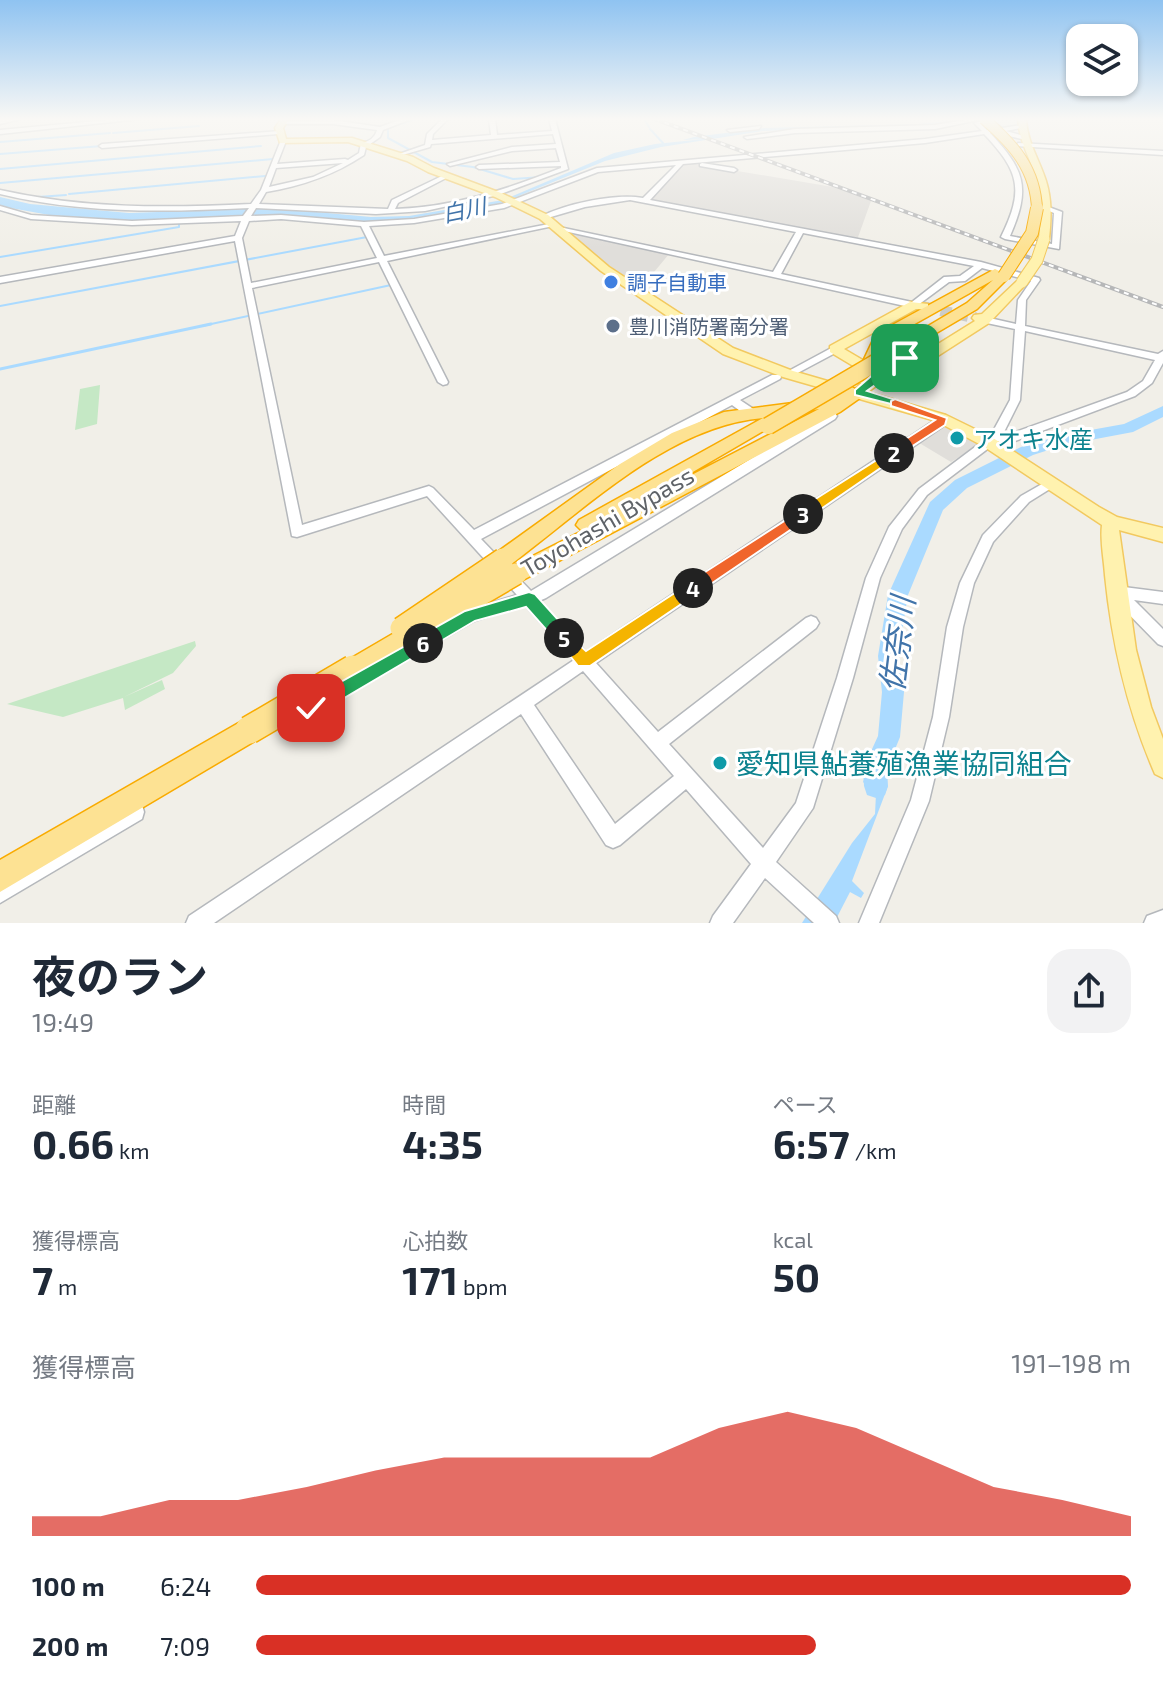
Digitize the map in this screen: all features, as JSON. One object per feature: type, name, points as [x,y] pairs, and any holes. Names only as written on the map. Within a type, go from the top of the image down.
[{"type":"highway","points":[[510,567],[679,491],[757,446],[836,408],[870,367],[874,346],[881,337],[1008,277],[1033,219],[1031,180],[1020,162]]},
{"type":"highway","points":[[905,358],[965,322],[1025,261],[1037,239],[1039,201],[1035,181],[1024,162]]},
{"type":"highway","name":"Toyohashi Bypass","points":[[0,868],[761,421],[972,306],[1008,277]]},
{"type":"highway","points":[[510,567],[609,480],[705,424],[761,421],[818,406],[857,385]]},
{"type":"highway","name":"Toyohashi Bypass","points":[[0,877],[510,567]]},
{"type":"main road","points":[[425,162],[446,176],[499,195],[552,224],[605,269],[728,351],[782,375],[857,385],[941,418],[992,442],[1046,482],[1112,522],[1163,535]]},
{"type":"main road","points":[[1033,162],[1045,202],[1037,239]]},
{"type":"main road","points":[[857,385],[905,358],[925,358],[982,318],[1008,277]]},
{"type":"main road","points":[[835,349],[919,306]]},
{"type":"main road","points":[[835,349],[861,365],[857,385]]},
{"type":"main road","points":[[1112,522],[1110,528],[1123,647],[1138,709],[1163,766]]},
{"type":"street","points":[[274,162],[264,190],[246,217],[238,238],[297,532],[429,491],[767,866],[829,923]]},
{"type":"street","points":[[273,166],[325,162]]},
{"type":"street","points":[[264,190],[310,180],[349,162]]},
{"type":"street","points":[[450,164],[456,162]]},
{"type":"street","points":[[0,208],[32,217],[132,223],[246,217],[364,224],[435,219],[514,202],[597,170],[682,162]]},
{"type":"street","points":[[683,162],[734,170],[726,162]]},
{"type":"street","points":[[645,201],[683,162]]},
{"type":"street","points":[[1011,162],[1021,193],[1020,206],[1005,237],[1056,247]]},
{"type":"street","points":[[0,192],[76,207],[129,212],[253,207],[390,212],[445,207],[499,195],[565,169],[565,164],[479,167]]},
{"type":"street","points":[[390,212],[395,202],[446,176]]},
{"type":"street","points":[[1021,193],[1045,202],[1058,212],[1056,247],[1052,258]]},
{"type":"street","points":[[247,286],[552,224],[621,198],[1038,276],[1022,300],[1018,388],[992,442]]},
{"type":"street","points":[[32,217],[60,203]]},
{"type":"street","points":[[364,224],[443,382]]},
{"type":"street","points":[[552,224],[919,306],[947,279],[962,279],[981,265]]},
{"type":"street","points":[[776,275],[800,231]]},
{"type":"street","points":[[0,280],[238,238]]},
{"type":"street","points":[[720,923],[767,866],[804,808],[873,578],[896,527],[923,492],[992,442],[1011,438],[1131,394],[1147,383],[1162,356],[982,318]]},
{"type":"street","points":[[471,538],[835,349]]},
{"type":"street","points":[[732,400],[761,421]]},
{"type":"street","points":[[0,893],[470,616],[529,599],[831,416]]},
{"type":"street","points":[[196,923],[941,422],[941,418]]},
{"type":"street","points":[[869,923],[920,801],[941,717],[955,627],[967,583],[988,539],[1025,499],[1046,482]]},
{"type":"street","points":[[1116,592],[1163,598]]},
{"type":"street","points":[[1116,592],[1163,639]]},
{"type":"street","points":[[656,744],[811,623]]},
{"type":"street","points":[[523,703],[613,838],[686,777]]},
{"type":"street","points":[[1154,923],[1163,920]]},
{"type":"shaded area","points":[[684,162],[833,187],[871,201],[857,240],[649,200]]},
{"type":"shaded area","points":[[564,231],[669,254],[640,289]]},
{"type":"shaded area","points":[[942,423],[982,443],[951,462],[916,441]]},
{"type":"green space","points":[[100,385],[97,424],[75,430],[80,389]]},
{"type":"green space","points":[[195,641],[196,646],[173,673],[124,697],[162,680],[165,689],[125,710],[123,698],[63,717],[7,704]]},
{"type":"water","name":"白川","points":[[593,162],[602,162],[499,204],[400,220],[359,222],[279,215],[135,222],[60,217],[0,206],[0,197],[30,204],[129,213],[273,208],[371,217],[409,216],[503,200]]},
{"type":"water","points":[[850,755],[884,770],[881,782],[888,786],[852,881],[864,893],[861,898],[850,892],[834,923],[802,923],[852,843],[875,814],[876,794],[863,782],[867,771],[849,765]]},
{"type":"waterway","points":[[0,169],[79,162]]},
{"type":"waterway","points":[[0,183],[238,162]]},
{"type":"waterway","points":[[433,162],[473,167],[513,179],[542,177]]},
{"type":"waterway","points":[[69,194],[265,176]]},
{"type":"waterway","points":[[38,197],[66,195]]},
{"type":"waterway","points":[[0,257],[179,227],[179,223]]},
{"type":"waterway","points":[[0,306],[367,237]]},
{"type":"waterway","points":[[202,326],[391,285]]},
{"type":"waterway","points":[[0,369],[211,324]]},
{"type":"waterway","name":"佐奈川","points":[[876,786],[875,769],[889,737],[893,692],[888,656],[898,595],[936,506],[961,484],[1027,451],[1063,440],[1128,428],[1163,411]]},
{"type":"tunnel","points":[[924,307],[976,318]]},
{"type":"railway","points":[[771,162],[1163,307]]},
{"type":"place","name":"調子自動車","points":[[611,282]]},
{"type":"place","name":"豊川消防署南分署","points":[[613,326]]},
{"type":"place","name":"アオキ水産","points":[[957,438]]},
{"type":"place","name":"愛知県鮎養殖漁業協同組合","points":[[720,763]]},
{"type":"route","points":[[311,708],[470,616],[529,599],[584,661],[941,422],[941,418],[859,393],[881,373],[905,358]]}]
